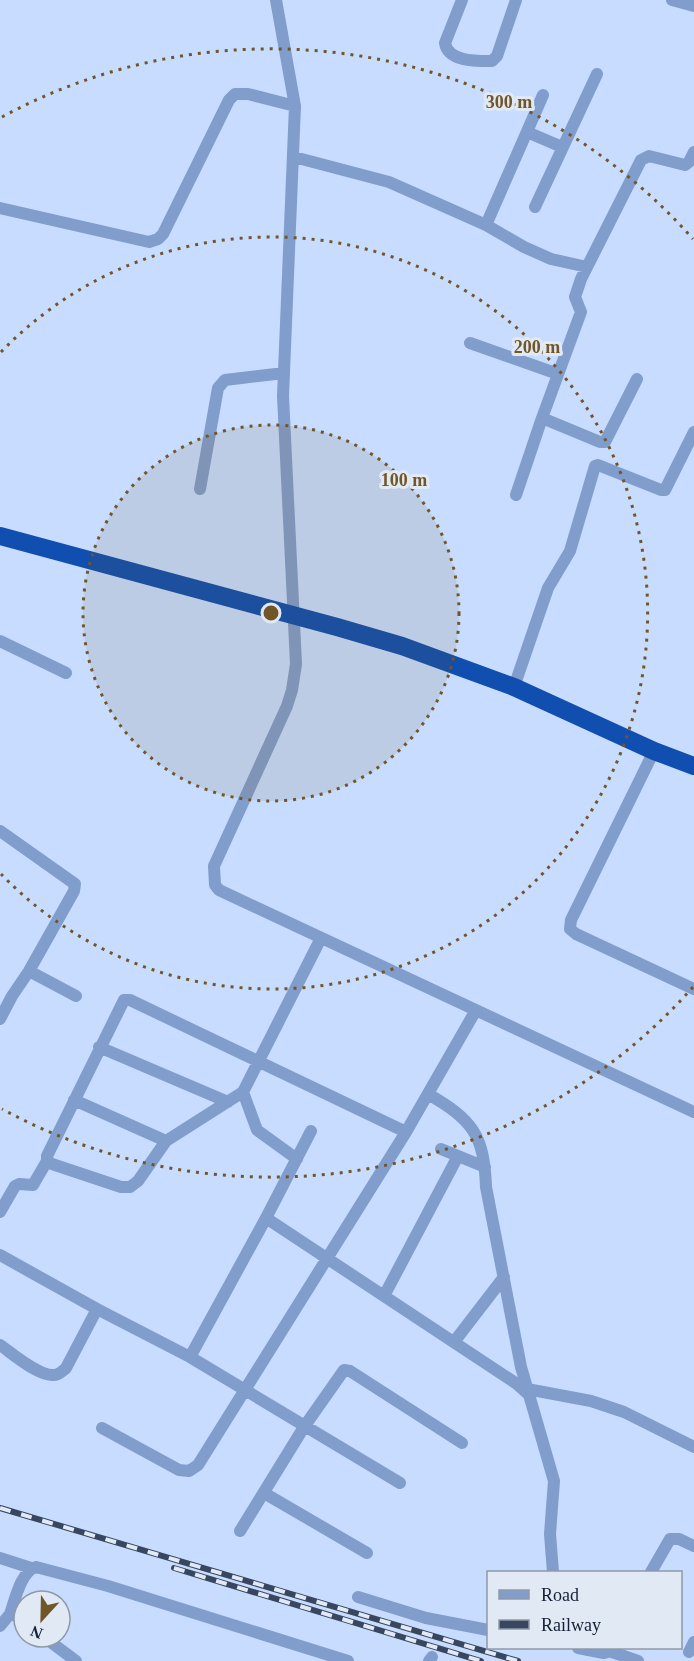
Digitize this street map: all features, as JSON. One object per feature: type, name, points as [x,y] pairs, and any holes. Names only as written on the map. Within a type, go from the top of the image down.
[{"type":"highway","points":[[0,536],[402,646],[514,687],[654,751],[694,766]]},
{"type":"street","points":[[276,0],[295,106],[283,396],[296,664],[292,690],[214,866],[213,879],[219,890],[694,1112]]},
{"type":"street","points":[[462,0],[445,44],[446,49],[453,57],[492,61],[497,56],[516,0]]},
{"type":"street","points":[[672,0],[694,6]]},
{"type":"street","points":[[534,207],[597,74]]},
{"type":"street","points":[[0,208],[149,242],[158,239],[163,234],[229,100],[235,94],[248,94],[295,106]]},
{"type":"street","points":[[486,225],[543,95]]},
{"type":"street","points":[[527,132],[562,147]]},
{"type":"street","points":[[516,495],[581,312],[575,297],[587,267],[643,157],[649,156],[685,165],[694,151],[694,139]]},
{"type":"street","points":[[294,158],[389,182],[486,225],[524,248],[551,260],[587,267]]},
{"type":"street","points":[[470,343],[558,374]]},
{"type":"street","points":[[200,489],[218,388],[221,383],[225,380],[284,373]]},
{"type":"street","points":[[542,418],[605,442],[636,380]]},
{"type":"street","points":[[514,687],[548,588],[570,551],[595,466],[598,465],[665,490],[694,432]]},
{"type":"street","points":[[0,641],[66,673]]},
{"type":"street","points":[[654,751],[571,920],[570,929],[576,934],[694,989]]},
{"type":"street","points":[[0,831],[75,884],[74,891],[0,1019]]},
{"type":"street","points":[[47,1161],[121,1187],[130,1187],[138,1181],[166,1141],[243,1092],[321,938]]},
{"type":"street","points":[[29,971],[76,996]]},
{"type":"street","points":[[0,1212],[15,1186],[33,1185],[47,1161],[47,1156],[99,1047],[124,1000],[130,1000],[406,1132]]},
{"type":"street","points":[[102,1428],[179,1470],[189,1472],[198,1465],[406,1132],[476,1010]]},
{"type":"street","points":[[99,1047],[228,1102]]},
{"type":"street","points":[[243,1092],[256,1130],[297,1159]]},
{"type":"street","points":[[428,1094],[454,1109],[480,1141],[486,1187],[527,1391],[554,1481],[550,1534],[553,1571]]},
{"type":"street","points":[[74,1100],[166,1141]]},
{"type":"street","points":[[190,1357],[311,1131]]},
{"type":"street","points":[[441,1149],[485,1167]]},
{"type":"street","points":[[384,1296],[458,1156]]},
{"type":"street","points":[[266,1218],[527,1391],[591,1401],[624,1412],[694,1447]]},
{"type":"street","points":[[0,1255],[190,1357],[400,1483]]},
{"type":"street","points":[[454,1342],[504,1277]]},
{"type":"street","points":[[0,1345],[34,1369],[50,1376],[58,1374],[66,1368],[97,1309]]},
{"type":"street","points":[[240,1531],[304,1427],[342,1372],[350,1371],[462,1443]]},
{"type":"street","points":[[264,1493],[367,1553]]},
{"type":"street","points":[[652,1571],[670,1539],[679,1539],[694,1546]]},
{"type":"street","points":[[0,1558],[31,1568],[36,1567],[108,1586],[348,1661]]},
{"type":"street","points":[[0,1626],[10,1614],[26,1574],[31,1568]]},
{"type":"street","points":[[357,1597],[426,1618],[487,1630]]},
{"type":"street","points":[[60,1649],[76,1661]]},
{"type":"street","points":[[585,1649],[604,1653],[610,1649],[620,1656],[638,1661]]},
{"type":"railway","points":[[0,1508],[518,1661]]},
{"type":"railway","points":[[174,1568],[481,1661]]}]
